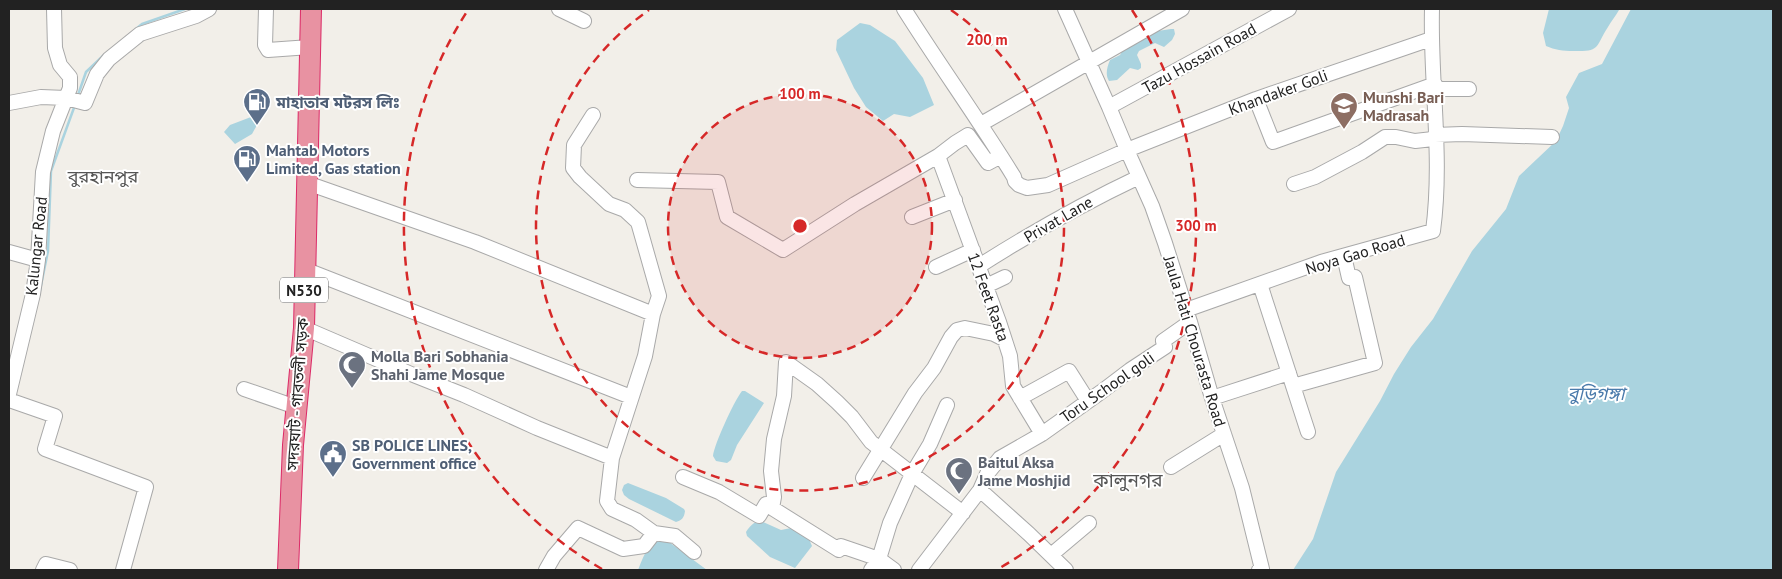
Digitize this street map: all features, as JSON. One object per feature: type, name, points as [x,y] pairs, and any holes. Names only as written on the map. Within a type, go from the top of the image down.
[{"type":"highway","name":"সদরঘাট - গাবতলী সড়ক","points":[[288,570],[296,407],[304,328],[311,9]]},
{"type":"street","points":[[54,9],[55,48],[60,65],[68,73],[71,81],[73,100]]},
{"type":"street","points":[[9,103],[41,97],[86,102],[96,74],[109,59],[140,34],[196,16],[209,9]]},
{"type":"street","points":[[266,9],[265,45],[268,50],[310,47]]},
{"type":"street","points":[[559,9],[584,21]]},
{"type":"street","points":[[637,180],[718,182],[727,217],[782,250],[855,204],[938,156],[968,135],[988,163],[1001,156],[904,9]]},
{"type":"street","name":"Jaula Hati Chourasta Road","points":[[1065,9],[1109,106],[1165,243],[1212,398],[1242,488],[1261,570]]},
{"type":"street","points":[[981,124],[1182,9]]},
{"type":"street","name":"Tazu Hossain Road","points":[[1109,106],[1289,9]]},
{"type":"street","points":[[1294,184],[1315,178],[1386,137],[1415,141],[1433,139],[1435,135],[1435,86],[1431,39],[1432,9]]},
{"type":"street","name":"Khandaker Goli","points":[[1001,156],[1019,185],[1027,188],[1048,185],[1127,150],[1256,99],[1431,39]]},
{"type":"street","points":[[1256,99],[1273,142],[1435,86],[1469,89]]},
{"type":"street","name":"Kalungar Road","points":[[9,393],[12,361],[33,294],[38,260],[43,172],[53,131],[73,100]]},
{"type":"street","points":[[592,115],[574,145],[573,168],[609,204],[625,210],[638,222],[659,296],[653,314],[645,356],[612,458],[607,501],[612,508],[636,520],[654,533],[674,536],[694,552]]},
{"type":"street","points":[[1435,135],[1552,137]]},
{"type":"street","name":"Noya Gao Road","points":[[1188,316],[1260,284],[1344,256],[1433,231],[1436,208],[1435,135]]},
{"type":"street","name":"12 Feet Rasta","points":[[938,156],[1000,322],[1010,356],[1013,386],[1042,434]]},
{"type":"street","name":"Privat Lane","points":[[979,266],[1073,210],[1139,177]]},
{"type":"street","points":[[307,184],[475,242],[653,314]]},
{"type":"street","points":[[912,217],[955,200]]},
{"type":"street","points":[[936,267],[973,250]]},
{"type":"street","points":[[9,252],[38,260]]},
{"type":"street","points":[[1212,398],[1375,363],[1355,277],[1349,278],[1344,256]]},
{"type":"street","points":[[304,269],[631,397]]},
{"type":"street","points":[[986,286],[1006,277]]},
{"type":"street","points":[[1260,284],[1308,432]]},
{"type":"street","name":"Toru School goli","points":[[919,570],[980,490],[986,474],[1000,458],[1042,434],[1165,347],[1163,341],[1188,316]]},
{"type":"street","points":[[304,328],[464,395],[537,428],[612,458]]},
{"type":"street","points":[[863,478],[915,392],[934,368],[951,337],[958,330],[965,328],[976,329],[1004,339]]},
{"type":"street","points":[[772,508],[774,498],[771,471],[774,439],[784,396],[786,362],[817,384],[837,402],[852,417],[866,437],[880,449],[963,513]]},
{"type":"street","points":[[1020,398],[1069,371],[1088,401]]},
{"type":"street","points":[[244,389],[296,407]]},
{"type":"street","points":[[9,400],[55,416],[45,449],[146,487],[123,570]]},
{"type":"street","points":[[875,565],[890,523],[912,474],[930,444],[946,405]]},
{"type":"street","points":[[1171,467],[1224,434]]},
{"type":"street","points":[[682,477],[719,492],[759,516],[766,504],[839,550],[841,546],[875,565],[894,570]]},
{"type":"street","points":[[980,490],[1066,570]]},
{"type":"street","points":[[1051,555],[1089,523]]},
{"type":"street","points":[[546,570],[554,556],[578,528],[623,549],[644,546],[654,533]]},
{"type":"street","points":[[43,570],[46,564],[70,570]]},
{"type":"water","points":[[1549,9],[1619,10],[1596,47],[1582,51],[1569,51],[1546,46],[1543,33]]},
{"type":"water","name":"বুড়িগঙ্গা","points":[[1631,9],[1773,9],[1773,570],[1293,570],[1313,539],[1336,472],[1380,401],[1394,374],[1411,347],[1433,319],[1472,251],[1506,209],[1519,176],[1556,141],[1569,108],[1566,97],[1579,73],[1602,64]]},
{"type":"water","points":[[860,23],[870,25],[895,41],[923,78],[934,105],[910,117],[894,114],[883,121],[866,107],[854,88],[836,50],[837,40]]},
{"type":"water","points":[[1174,29],[1175,34],[1172,40],[1164,47],[1155,43],[1139,51],[1137,55],[1141,68],[1138,70],[1130,68],[1117,80],[1109,81],[1107,71],[1110,60],[1120,55],[1123,50],[1151,32]]},
{"type":"water","points":[[251,117],[257,125],[252,134],[235,144],[224,132],[230,125]]},
{"type":"water","points":[[742,391],[764,403],[737,445],[731,460],[727,463],[716,461],[713,456],[717,443]]},
{"type":"water","points":[[628,483],[666,498],[684,509],[683,517],[676,522],[629,499],[622,490],[624,485]]},
{"type":"water","points":[[761,521],[781,530],[791,528],[809,539],[812,546],[795,568],[770,557],[747,536],[746,532],[750,526]]},
{"type":"water","points":[[664,540],[707,570],[638,570],[644,555],[650,547],[658,541]]},
{"type":"waterway","points":[[136,29],[142,24],[185,9]]},
{"type":"waterway","points":[[78,95],[86,72],[104,55]]},
{"type":"waterway","points":[[39,295],[48,251],[51,171],[75,105]]},
{"type":"place","name":"মাহাতাব মটরস লিঃ","points":[[257,126]]},
{"type":"place","name":"Munshi Bari Madrasah","points":[[1344,130]]},
{"type":"place","name":"Mahtab Motors Limited, Gas station","points":[[247,183]]},
{"type":"place","name":"Molla Bari Sobhania Shahi Jame Mosque","points":[[352,389]]},
{"type":"place","name":"SB POLICE LINES, Government office","points":[[333,478]]},
{"type":"place","name":"Baitul Aksa Jame Moshjid","points":[[959,495]]},
{"type":"district","name":"বুরহানপুর","points":[[103,176]]},
{"type":"district","name":"কালুনগর","points":[[1128,480]]}]
